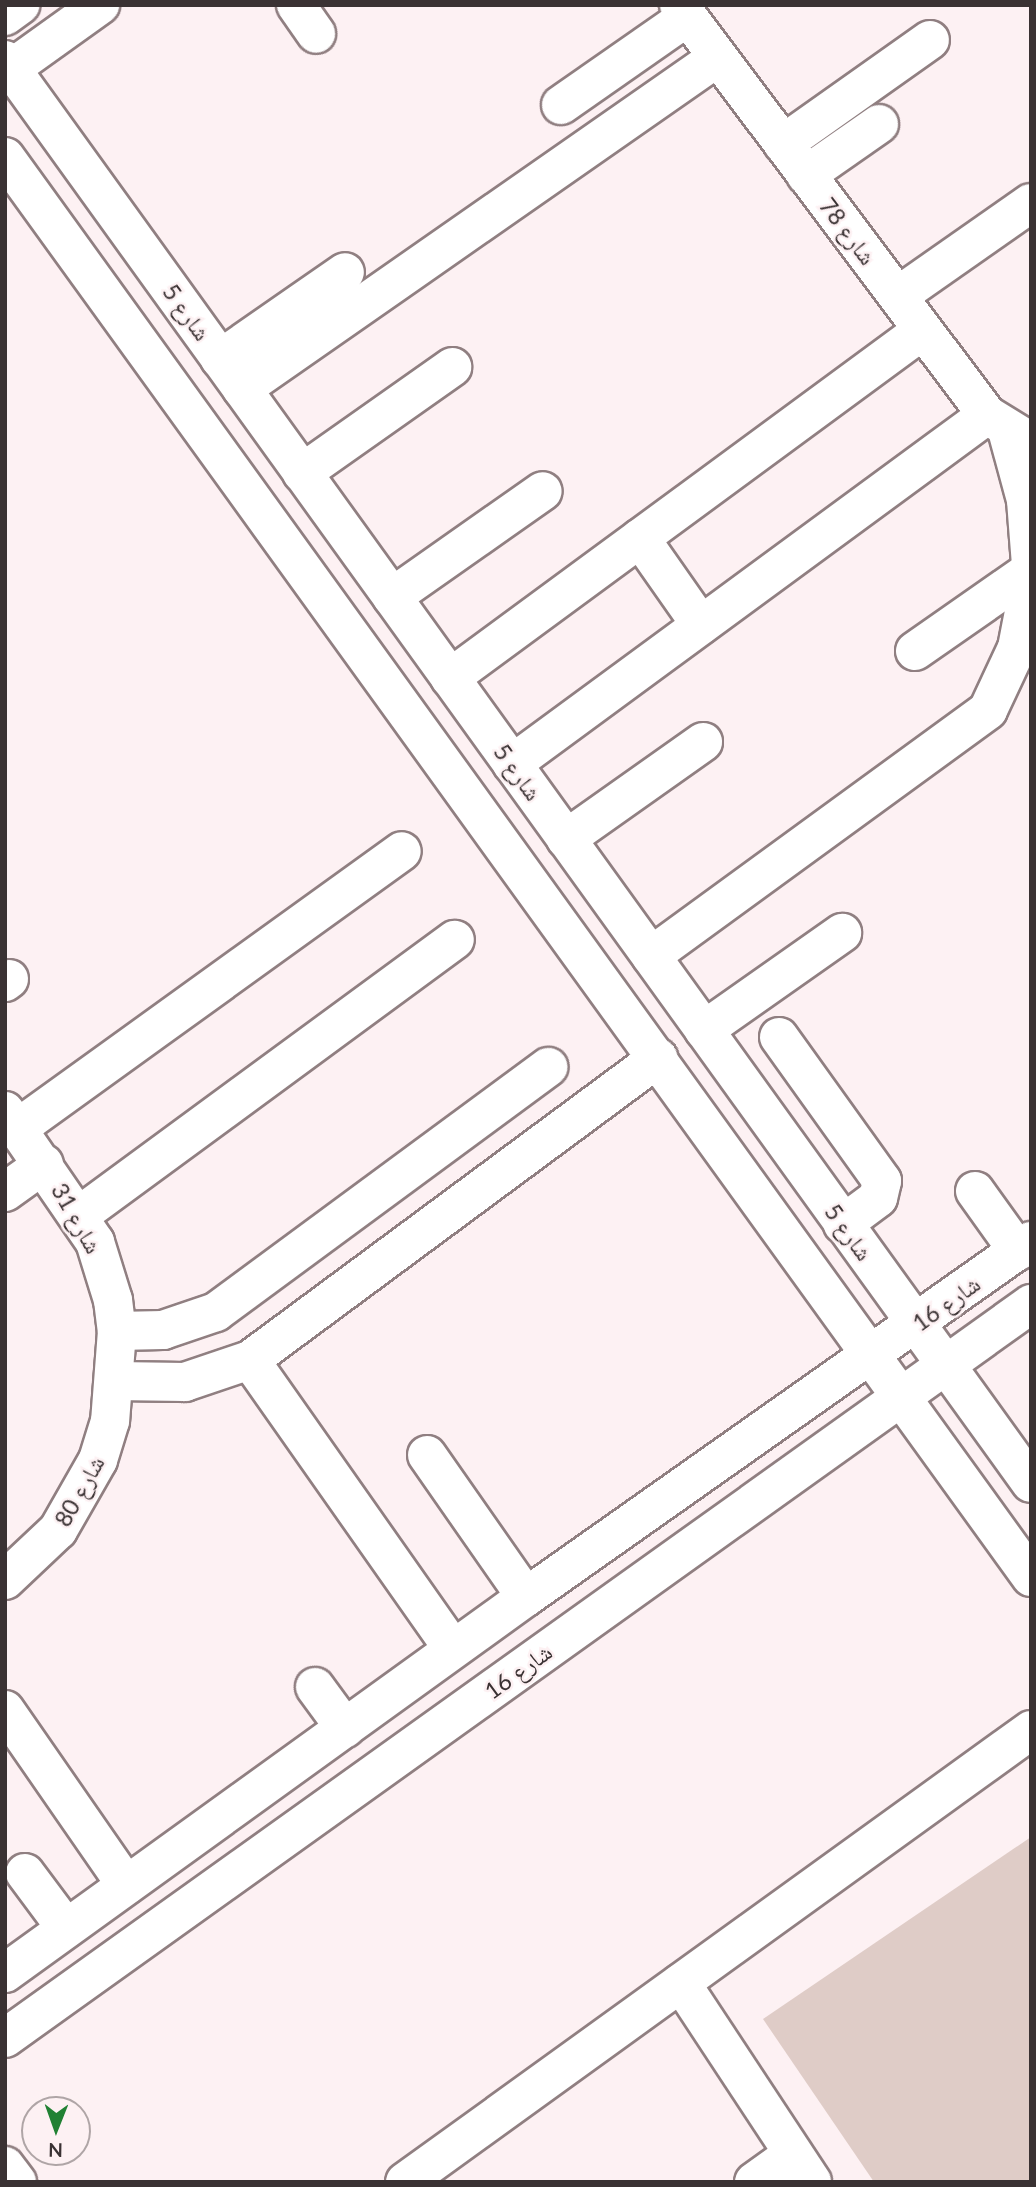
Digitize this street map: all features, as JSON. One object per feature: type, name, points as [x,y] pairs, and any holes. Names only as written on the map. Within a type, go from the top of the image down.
[{"type":"street","points":[[5,16],[20,5]]},
{"type":"street","points":[[7,67],[100,5]]},
{"type":"street","points":[[561,104],[683,11]]},
{"type":"street","name":"شارع 78","points":[[683,11],[923,330],[1008,429]]},
{"type":"street","points":[[783,144],[930,40]]},
{"type":"street","points":[[231,374],[718,57]]},
{"type":"street","name":"شارع 5","points":[[7,67],[1031,1483]]},
{"type":"street","points":[[806,175],[879,124]]},
{"type":"street","points":[[5,157],[1031,1577]]},
{"type":"street","points":[[898,296],[1031,203]]},
{"type":"street","points":[[231,374],[345,272]]},
{"type":"street","points":[[450,678],[923,330]]},
{"type":"street","points":[[302,473],[452,367]]},
{"type":"street","points":[[512,764],[701,625],[1008,429],[1026,500],[1031,581],[1017,648],[988,710],[651,956]]},
{"type":"street","points":[[392,597],[542,491]]},
{"type":"street","points":[[639,538],[701,625]]},
{"type":"street","points":[[915,651],[1031,570]]},
{"type":"street","points":[[566,839],[703,742]]},
{"type":"street","points":[[11,1119],[402,851]]},
{"type":"street","points":[[704,1030],[842,933]]},
{"type":"street","points":[[80,1215],[455,940]]},
{"type":"street","points":[[779,1037],[882,1181],[878,1198],[843,1224]]},
{"type":"street","points":[[115,1381],[185,1382],[250,1360],[658,1058]]},
{"type":"street","points":[[117,1331],[163,1330],[216,1312],[548,1067]]},
{"type":"street","name":"شارع 31","points":[[11,1119],[80,1215],[106,1271],[117,1331],[115,1381]]},
{"type":"street","points":[[5,1192],[44,1164]]},
{"type":"street","points":[[975,1191],[1024,1246]]},
{"type":"street","name":"شارع 16","points":[[5,1973],[453,1649],[872,1356],[1024,1246]]},
{"type":"street","name":"شارع 16","points":[[5,2038],[1031,1304]]},
{"type":"street","points":[[250,1360],[453,1649]]},
{"type":"street","name":"شارع 80","points":[[5,1580],[58,1530],[81,1497],[110,1421],[115,1381]]},
{"type":"street","points":[[426,1455],[526,1597]]},
{"type":"street","points":[[315,1687],[345,1727]]},
{"type":"street","points":[[5,1710],[126,1885]]},
{"type":"street","points":[[405,2182],[1031,1730]]},
{"type":"street","points":[[25,1873],[66,1928]]},
{"type":"street","points":[[681,1983],[803,2168],[754,2182]]},
{"type":"street","points":[[5,2166],[17,2182]]},
{"type":"building","points":[[1031,1837],[1031,2182],[874,2182],[763,2019]]}]
